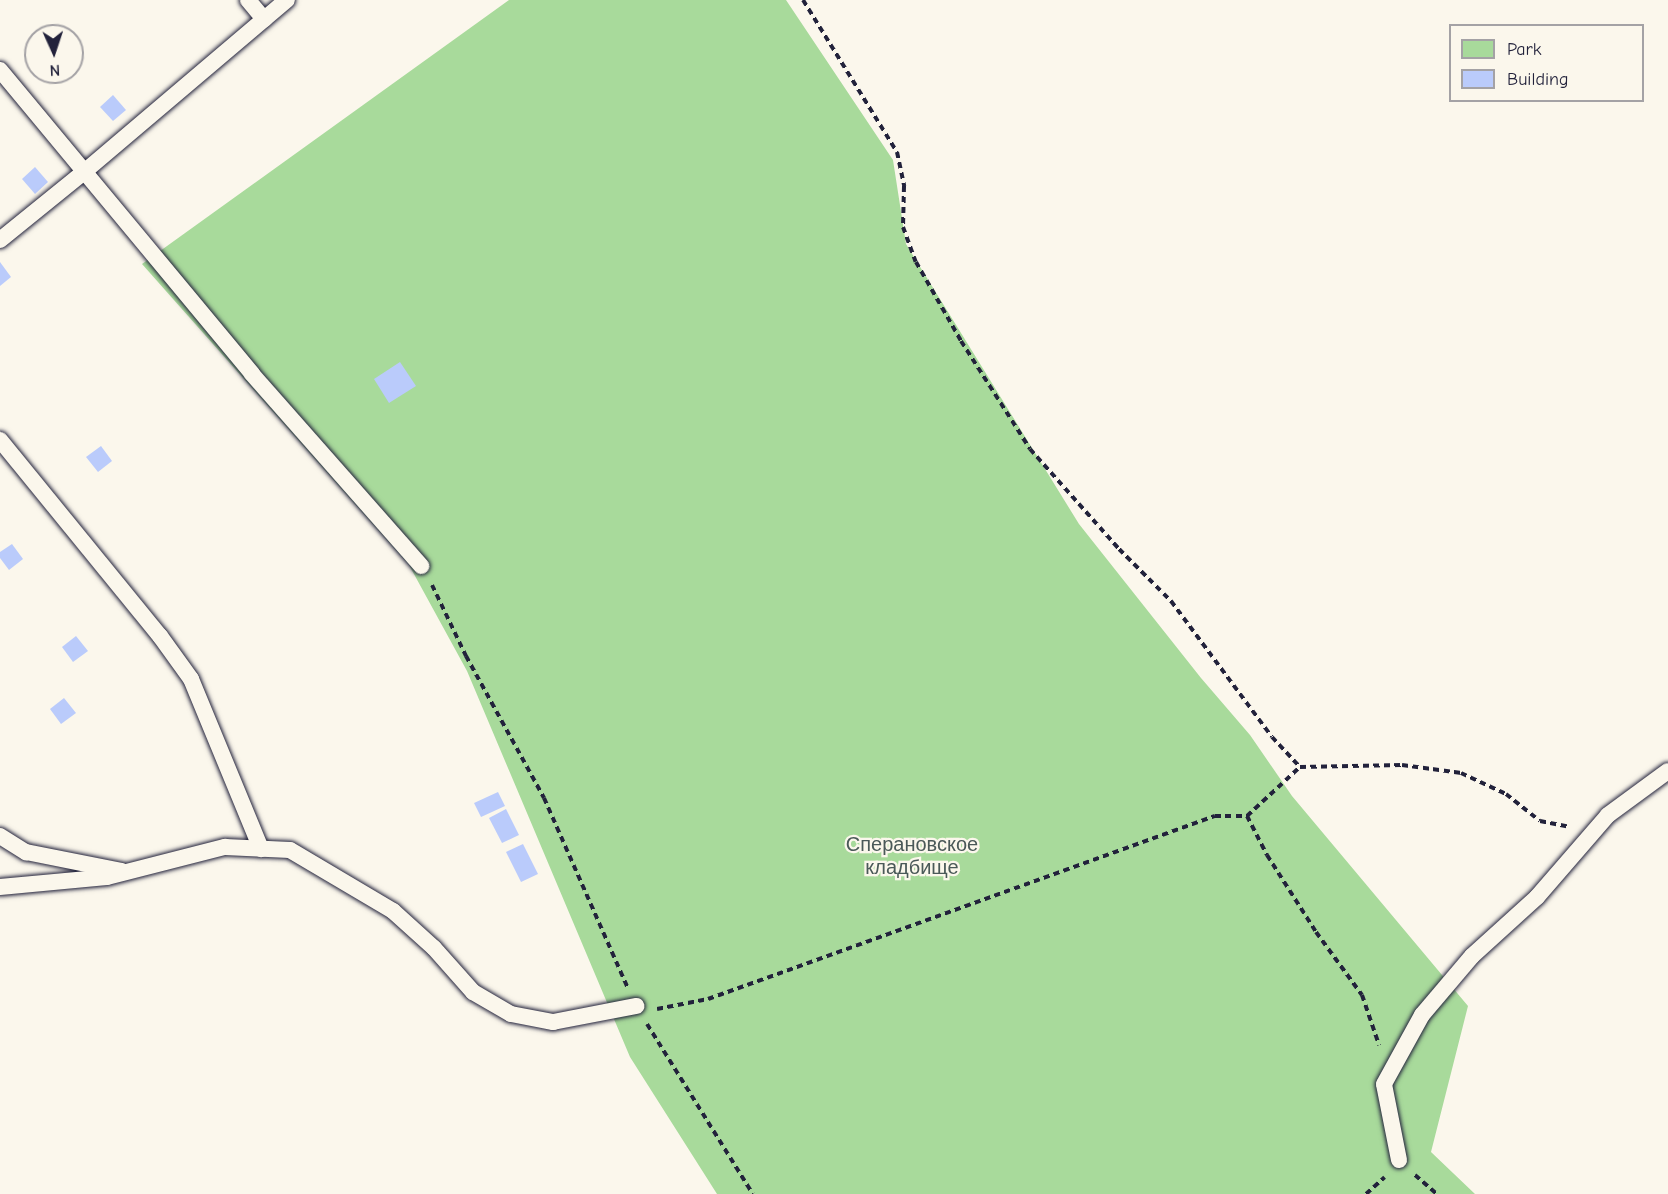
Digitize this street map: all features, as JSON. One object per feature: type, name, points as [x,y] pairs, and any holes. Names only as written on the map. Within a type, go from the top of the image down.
[{"type":"lane","points":[[248,0],[264,19]]},
{"type":"lane","points":[[0,240],[287,0]]},
{"type":"lane","points":[[0,70],[252,374],[421,566]]},
{"type":"lane","points":[[0,440],[160,636],[191,679],[261,849]]},
{"type":"lane","points":[[1399,1160],[1384,1084],[1422,1015],[1472,956],[1536,897],[1608,815],[1668,771]]},
{"type":"lane","points":[[0,836],[26,852],[128,872]]},
{"type":"lane","points":[[0,887],[107,877],[225,847],[290,850],[393,911],[434,948],[473,992],[511,1014],[553,1022],[636,1006]]},
{"type":"path","points":[[803,0],[897,152],[904,186],[903,227],[916,262],[961,341],[1030,449],[1119,549],[1171,601],[1272,737],[1300,767]]},
{"type":"path","points":[[421,566],[544,798],[636,1006],[753,1194]]},
{"type":"path","points":[[636,1006],[663,1010],[708,999],[1215,816],[1247,816],[1300,767],[1402,765],[1461,773],[1506,794],[1540,821],[1574,828],[1608,815]]},
{"type":"path","points":[[1247,816],[1267,855],[1362,995],[1378,1036],[1384,1084]]},
{"type":"green space","name":"Сперановское кладбище","points":[[509,0],[786,0],[893,160],[906,244],[1079,524],[1201,678],[1250,735],[1292,796],[1468,1006],[1431,1152],[1475,1194],[717,1194],[630,1057],[467,671],[409,565],[142,264]]},
{"type":"building","points":[[113,95],[126,110],[113,121],[100,107]]},
{"type":"building","points":[[35,167],[48,182],[35,194],[22,179]]},
{"type":"building","points":[[0,262],[11,277],[0,286]]},
{"type":"building","points":[[400,362],[416,386],[389,403],[374,379]]},
{"type":"building","points":[[101,446],[112,461],[98,472],[86,457]]},
{"type":"building","points":[[12,544],[23,559],[9,570],[0,558],[0,552]]},
{"type":"building","points":[[76,636],[88,651],[73,662],[62,647]]},
{"type":"building","points":[[64,698],[76,713],[61,724],[50,709]]},
{"type":"building","points":[[498,792],[505,806],[481,817],[474,803]]},
{"type":"building","points":[[506,809],[519,835],[502,843],[489,818]]},
{"type":"building","points":[[523,844],[538,874],[521,882],[506,852]]}]
